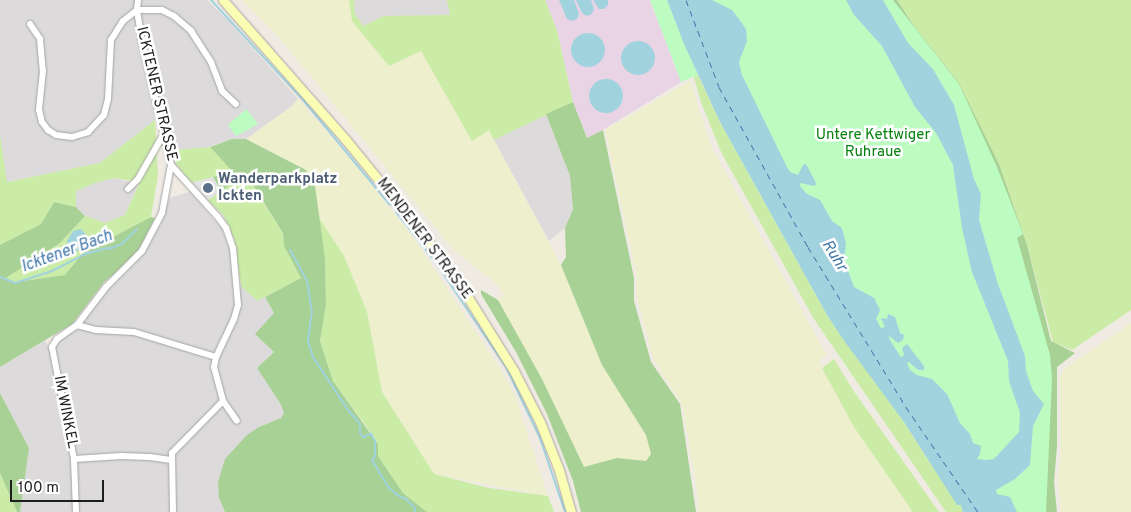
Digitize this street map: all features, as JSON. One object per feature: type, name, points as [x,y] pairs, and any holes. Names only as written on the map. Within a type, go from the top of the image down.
[{"type":"main road","name":"MENDENER STRASSE","points":[[223,0],[346,140],[424,236],[462,288],[514,371],[540,422],[559,470],[571,512]]},
{"type":"street","name":"ICKTENER STRASSE","points":[[138,0],[137,10],[142,42],[171,165],[218,217],[226,228],[233,248],[238,304],[234,319],[216,357],[214,367],[222,401],[237,421]]},
{"type":"street","points":[[30,24],[40,39],[43,71],[39,110],[42,122],[48,130],[56,135],[72,137],[88,132],[104,115],[108,99],[112,40],[122,21],[137,10],[162,10],[174,16],[191,31],[211,62],[222,91],[236,104]]},
{"type":"street","points":[[128,189],[138,179],[163,135]]},
{"type":"street","points":[[171,165],[162,213],[152,235],[134,260],[106,286],[77,325],[96,330],[134,332],[216,357]]},
{"type":"street","name":"IM WINKEL","points":[[76,512],[74,459],[52,347],[57,339],[77,325]]},
{"type":"street","points":[[173,512],[172,453],[222,401]]},
{"type":"street","points":[[74,459],[150,456],[171,460]]},
{"type":"shaded area","points":[[0,0],[207,0],[230,22],[298,99],[292,106],[246,139],[232,139],[202,149],[173,150],[170,147],[163,114],[100,163],[6,182],[0,135]]},
{"type":"shaded area","points":[[354,0],[447,0],[450,15],[384,16],[363,26],[355,14]]},
{"type":"shaded area","points":[[545,0],[650,0],[681,82],[588,139],[573,102],[557,30]]},
{"type":"shaded area","points":[[546,114],[570,176],[573,209],[565,228],[549,241],[494,140]]},
{"type":"shaded area","name":"Wanderparkplatz Ickten","points":[[213,177],[221,191],[208,200],[191,183]]},
{"type":"shaded area","points":[[114,178],[139,184],[125,215],[105,223],[85,216],[76,207],[76,191]]},
{"type":"shaded area","points":[[190,192],[222,229],[230,249],[234,286],[241,286],[257,301],[265,297],[274,313],[274,352],[257,368],[280,403],[284,413],[281,418],[259,427],[219,498],[225,512],[20,512],[29,448],[0,393],[0,367],[45,340],[49,349],[63,338],[105,291],[135,263],[161,224],[169,198]]},
{"type":"green space","points":[[242,0],[349,0],[352,21],[389,66],[421,51],[472,140],[489,130],[561,265],[602,365],[646,435],[651,454],[646,461],[617,458],[584,467],[542,379],[498,300],[504,295],[495,283],[454,250],[280,39]]},
{"type":"green space","points":[[349,0],[354,0],[355,14],[363,26],[384,16],[450,15],[447,0],[545,0],[557,30],[573,102],[494,140],[489,130],[472,141],[421,51],[389,66],[352,21]]},
{"type":"green space","points":[[650,0],[667,0],[698,75],[681,82]]},
{"type":"green space","name":"Untere Kettwiger Ruhraue","points":[[701,0],[893,0],[959,84],[997,167],[1023,234],[1017,238],[1050,355],[1052,379],[1046,512],[988,512],[834,274]]},
{"type":"green space","points":[[883,0],[897,0],[914,26],[959,83],[999,164],[1027,245],[1051,341],[1075,353],[1057,367],[1057,446],[1054,482],[1057,512],[1044,512]]},
{"type":"green space","points":[[897,0],[1131,0],[1131,310],[1072,350],[1053,342],[1027,245],[999,164],[959,83],[914,26]]},
{"type":"green space","points":[[698,75],[720,122],[827,315],[904,422],[930,463],[961,505],[963,512],[946,512],[814,319],[722,154],[701,102],[694,77]]},
{"type":"green space","points":[[690,81],[711,146],[827,356],[819,360],[822,368],[854,427],[913,512],[699,512],[682,404],[654,361],[637,299],[637,277],[605,130]]},
{"type":"green space","points":[[298,99],[354,163],[415,240],[495,361],[514,393],[548,496],[434,474],[382,392],[367,312],[344,256],[319,218],[315,186],[306,170],[247,139],[292,106]]},
{"type":"green space","points":[[573,102],[587,138],[603,130],[634,278],[634,301],[651,362],[680,404],[696,512],[581,512],[573,481],[547,414],[516,352],[481,294],[481,290],[498,300],[542,379],[584,467],[617,458],[646,461],[651,454],[646,435],[602,365],[561,265],[566,257],[565,228],[573,209],[570,176],[546,114]]},
{"type":"green space","points":[[246,109],[258,124],[236,136],[228,125]]},
{"type":"green space","points":[[155,120],[158,175],[151,217],[84,252],[66,275],[16,282],[6,278],[60,243],[85,216],[105,223],[125,215],[139,184],[133,181],[114,178],[76,191],[76,207],[54,202],[41,224],[0,245],[0,135],[7,182],[100,163]]},
{"type":"green space","points":[[232,139],[246,139],[306,170],[315,186],[325,258],[326,305],[320,341],[333,381],[378,444],[378,456],[403,493],[427,512],[225,512],[219,498],[218,482],[225,459],[247,435],[259,427],[281,418],[284,413],[280,403],[257,368],[274,352],[255,334],[274,313],[265,297],[301,278],[284,246],[283,233],[246,174],[221,191],[213,177],[233,172],[210,147]]},
{"type":"green space","points":[[170,147],[174,150],[210,147],[233,172],[191,183],[175,162]]},
{"type":"green space","points":[[245,174],[283,233],[284,246],[301,278],[257,301],[241,286],[234,238],[224,216],[208,200]]},
{"type":"green space","points":[[54,202],[76,207],[85,216],[60,243],[6,278],[16,282],[65,275],[84,252],[151,217],[155,218],[140,247],[127,263],[104,282],[72,324],[0,367],[0,245],[41,224]]},
{"type":"green space","points":[[319,218],[344,256],[367,312],[382,392],[434,474],[489,488],[548,496],[554,512],[427,512],[403,493],[378,456],[378,444],[372,434],[333,381],[320,341],[326,305],[325,258]]},
{"type":"green space","points":[[1131,323],[1131,512],[1061,512],[1058,479],[1061,447],[1060,376],[1065,368]]},
{"type":"green space","points":[[834,359],[853,390],[939,512],[913,512],[854,427],[822,368]]},
{"type":"green space","points":[[0,393],[29,448],[20,512],[17,512],[0,473]]},
{"type":"green space","points":[[0,473],[17,512],[0,512]]},
{"type":"water","points":[[559,0],[574,0],[579,14],[577,19],[572,21],[567,19]]},
{"type":"water","points":[[576,0],[591,0],[594,9],[592,14],[587,16],[582,13]]},
{"type":"water","points":[[593,0],[608,0],[608,5],[604,9],[599,9]]},
{"type":"water","name":"Ruhr","points":[[667,0],[712,0],[732,10],[739,19],[746,29],[747,41],[739,62],[742,75],[790,172],[798,175],[803,165],[806,164],[816,183],[815,186],[800,183],[800,186],[807,194],[820,200],[832,221],[842,228],[846,244],[844,260],[854,287],[874,298],[880,310],[876,319],[881,328],[885,327],[881,318],[887,319],[888,314],[895,317],[900,333],[904,335],[903,340],[898,343],[888,335],[891,342],[901,357],[904,355],[902,348],[907,344],[924,366],[924,370],[918,370],[909,362],[907,363],[910,370],[917,375],[932,379],[947,394],[960,423],[970,434],[973,443],[981,446],[977,459],[994,459],[1019,432],[1020,413],[1009,381],[1008,361],[972,272],[962,228],[953,165],[936,133],[915,107],[882,46],[854,15],[846,0],[883,0],[908,43],[933,69],[954,105],[974,179],[981,194],[979,220],[998,284],[1025,356],[1026,371],[1033,391],[1044,404],[1033,426],[1030,465],[1015,479],[996,490],[997,494],[1010,497],[1017,512],[963,512],[961,505],[957,505],[904,422],[845,342],[827,315],[720,122],[684,44]]},
{"type":"water","points":[[588,33],[595,34],[600,38],[604,43],[604,57],[600,62],[595,66],[588,67],[581,66],[576,62],[572,57],[571,50],[572,43],[576,38],[581,34]]},
{"type":"water","points":[[638,41],[650,46],[655,58],[650,70],[638,75],[626,70],[621,58],[626,46]]},
{"type":"water","points":[[606,79],[618,84],[623,96],[618,108],[606,113],[594,108],[589,96],[594,84]]},
{"type":"water","points":[[81,229],[87,236],[84,246],[75,252],[68,248],[67,241],[73,231]]},
{"type":"waterway","points":[[211,0],[304,101],[390,205]]},
{"type":"waterway","points":[[396,212],[436,263],[506,367],[540,438],[565,512]]},
{"type":"waterway","name":"Icktener Bach","points":[[0,277],[15,283],[52,271],[85,254],[122,244],[137,229]]},
{"type":"waterway","name":"Icktener Bach","points":[[290,250],[307,281],[312,311],[308,341],[313,357],[348,410],[360,424],[360,433],[363,437],[371,434],[375,442],[375,457],[372,460],[389,488],[400,497],[405,498],[415,508],[415,512]]},
{"type":"ferry route","points":[[686,0],[719,87],[808,247],[906,407],[978,512]]},
{"type":"place","name":"Wanderparkplatz Ickten","points":[[208,188]]}]
